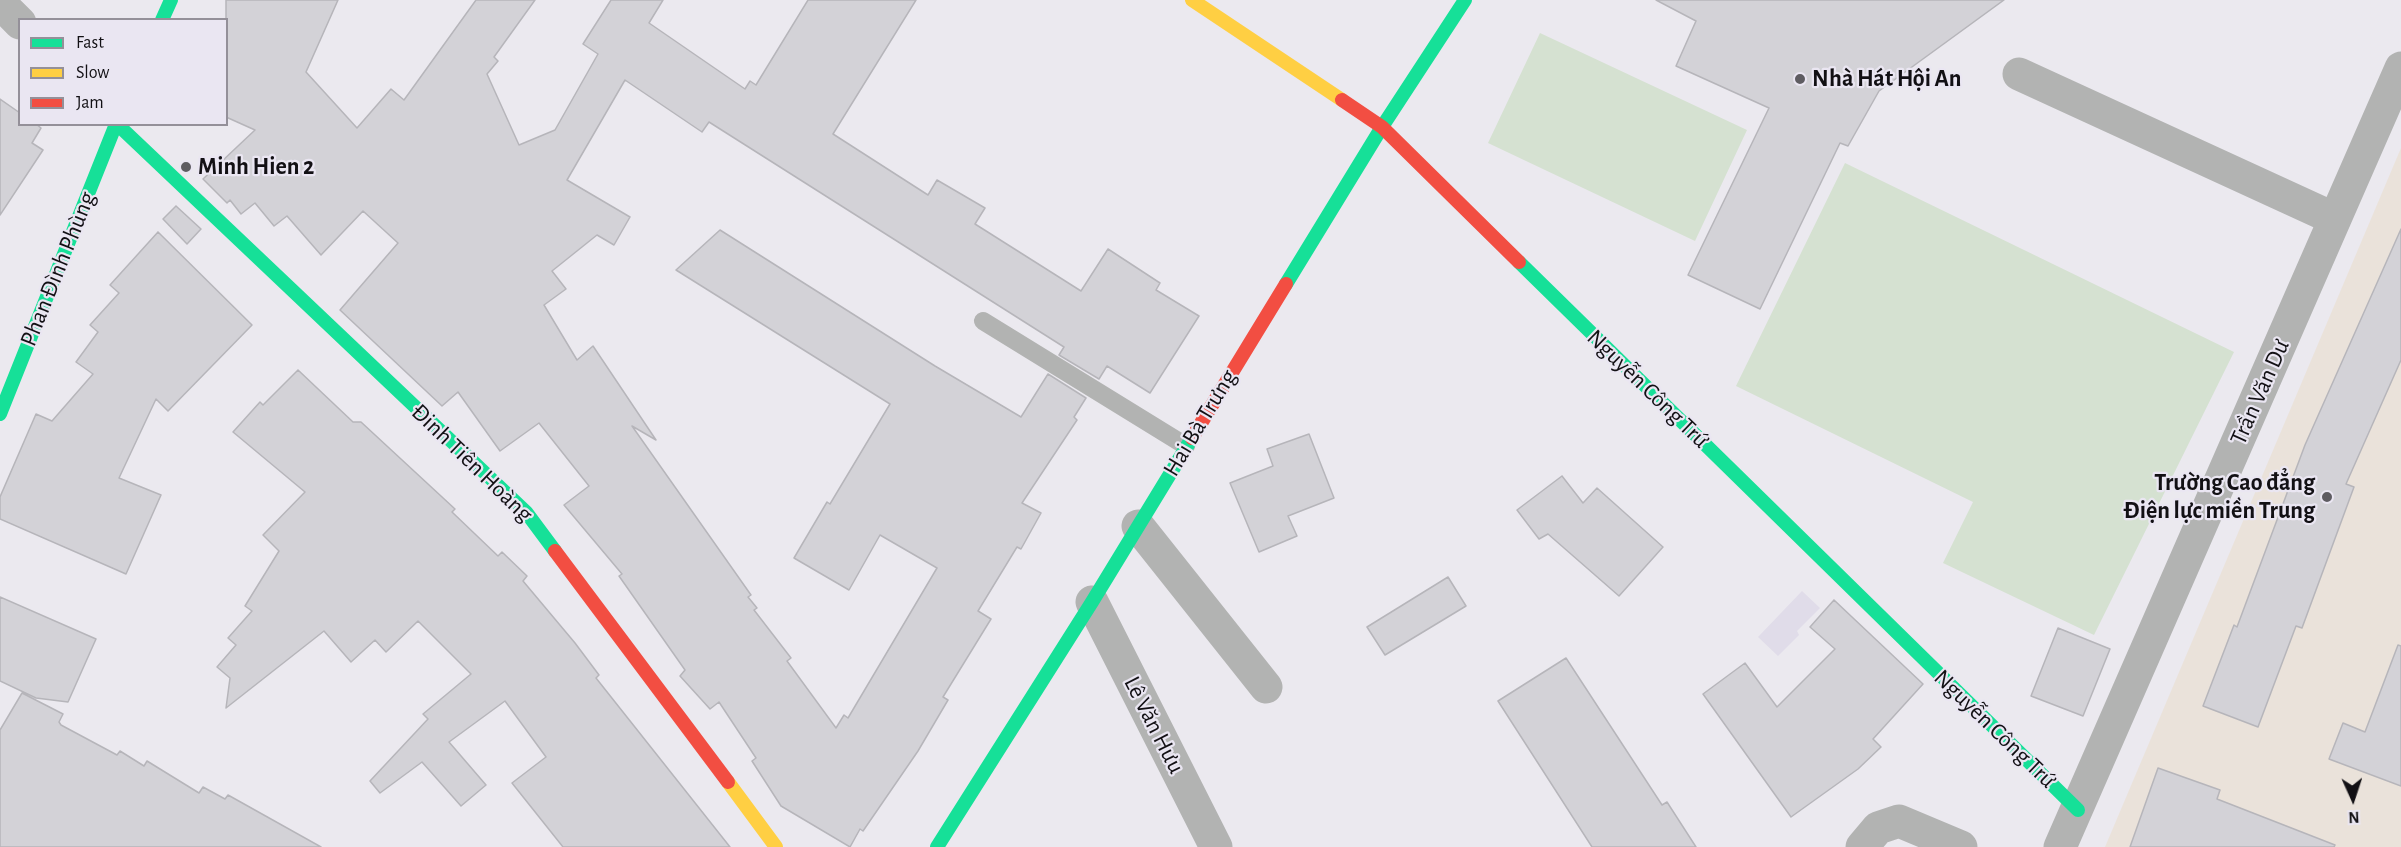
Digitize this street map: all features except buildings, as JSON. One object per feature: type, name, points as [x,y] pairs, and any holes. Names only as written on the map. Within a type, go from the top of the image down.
[{"type":"street","points":[[163,18],[171,0]]},
{"type":"street","name":"Nguyễn Công Trứ","points":[[1192,0],[1382,127],[2078,810]]},
{"type":"street","name":"Hai Bà Trưng","points":[[937,847],[1092,602],[1382,127],[1465,0]]},
{"type":"street","name":"Trần Văn Dư","points":[[2060,847],[2401,68]]},
{"type":"street","points":[[2019,74],[2335,219]]},
{"type":"street","name":"Phan Đình Phùng","points":[[0,414],[115,126]]},
{"type":"street","name":"Đinh Tiên Hoàng","points":[[118,126],[526,512],[776,847]]},
{"type":"street","points":[[1138,526],[1266,687]]},
{"type":"street","name":"Lê Văn Hưu","points":[[1092,602],[1216,847]]},
{"type":"street","points":[[1862,847],[1878,828],[1899,821],[1960,847]]},
{"type":"lane","points":[[984,321],[1186,446]]},
{"type":"shaded area","name":"Trường Cao đẳng Điện lực miền Trung","points":[[2401,148],[2401,847],[2105,847]]},
{"type":"shaded area","points":[[1802,591],[1820,608],[1797,631],[1799,635],[1778,656],[1758,637]]},
{"type":"green space","points":[[1540,33],[1747,130],[1695,241],[1488,143]]},
{"type":"green space","points":[[1845,163],[2234,352],[2094,635],[1943,563],[1973,502],[1736,386]]},
{"type":"traffic: fast","points":[[163,18],[171,0]]},
{"type":"traffic: fast","points":[[1286,284],[1382,127],[1465,0]]},
{"type":"traffic: fast","points":[[0,414],[115,126]]},
{"type":"traffic: fast","points":[[119,126],[526,512],[555,551]]},
{"type":"traffic: fast","points":[[1519,262],[2078,810]]},
{"type":"traffic: fast","points":[[937,847],[1092,602],[1192,438]]},
{"type":"traffic: slow","points":[[1192,0],[1342,100]]},
{"type":"traffic: slow","points":[[728,782],[776,847]]},
{"type":"traffic: jam","points":[[1342,100],[1382,127],[1519,262]]},
{"type":"traffic: jam","points":[[1192,438],[1286,284]]},
{"type":"traffic: jam","points":[[555,551],[728,782]]},
{"type":"place","name":"Nhà Hát Hội An","points":[[1800,79]]},
{"type":"place","name":"Minh Hien 2","points":[[186,167]]},
{"type":"place","name":"Trường Cao đẳng Điện lực miền Trung","points":[[2327,497]]}]
